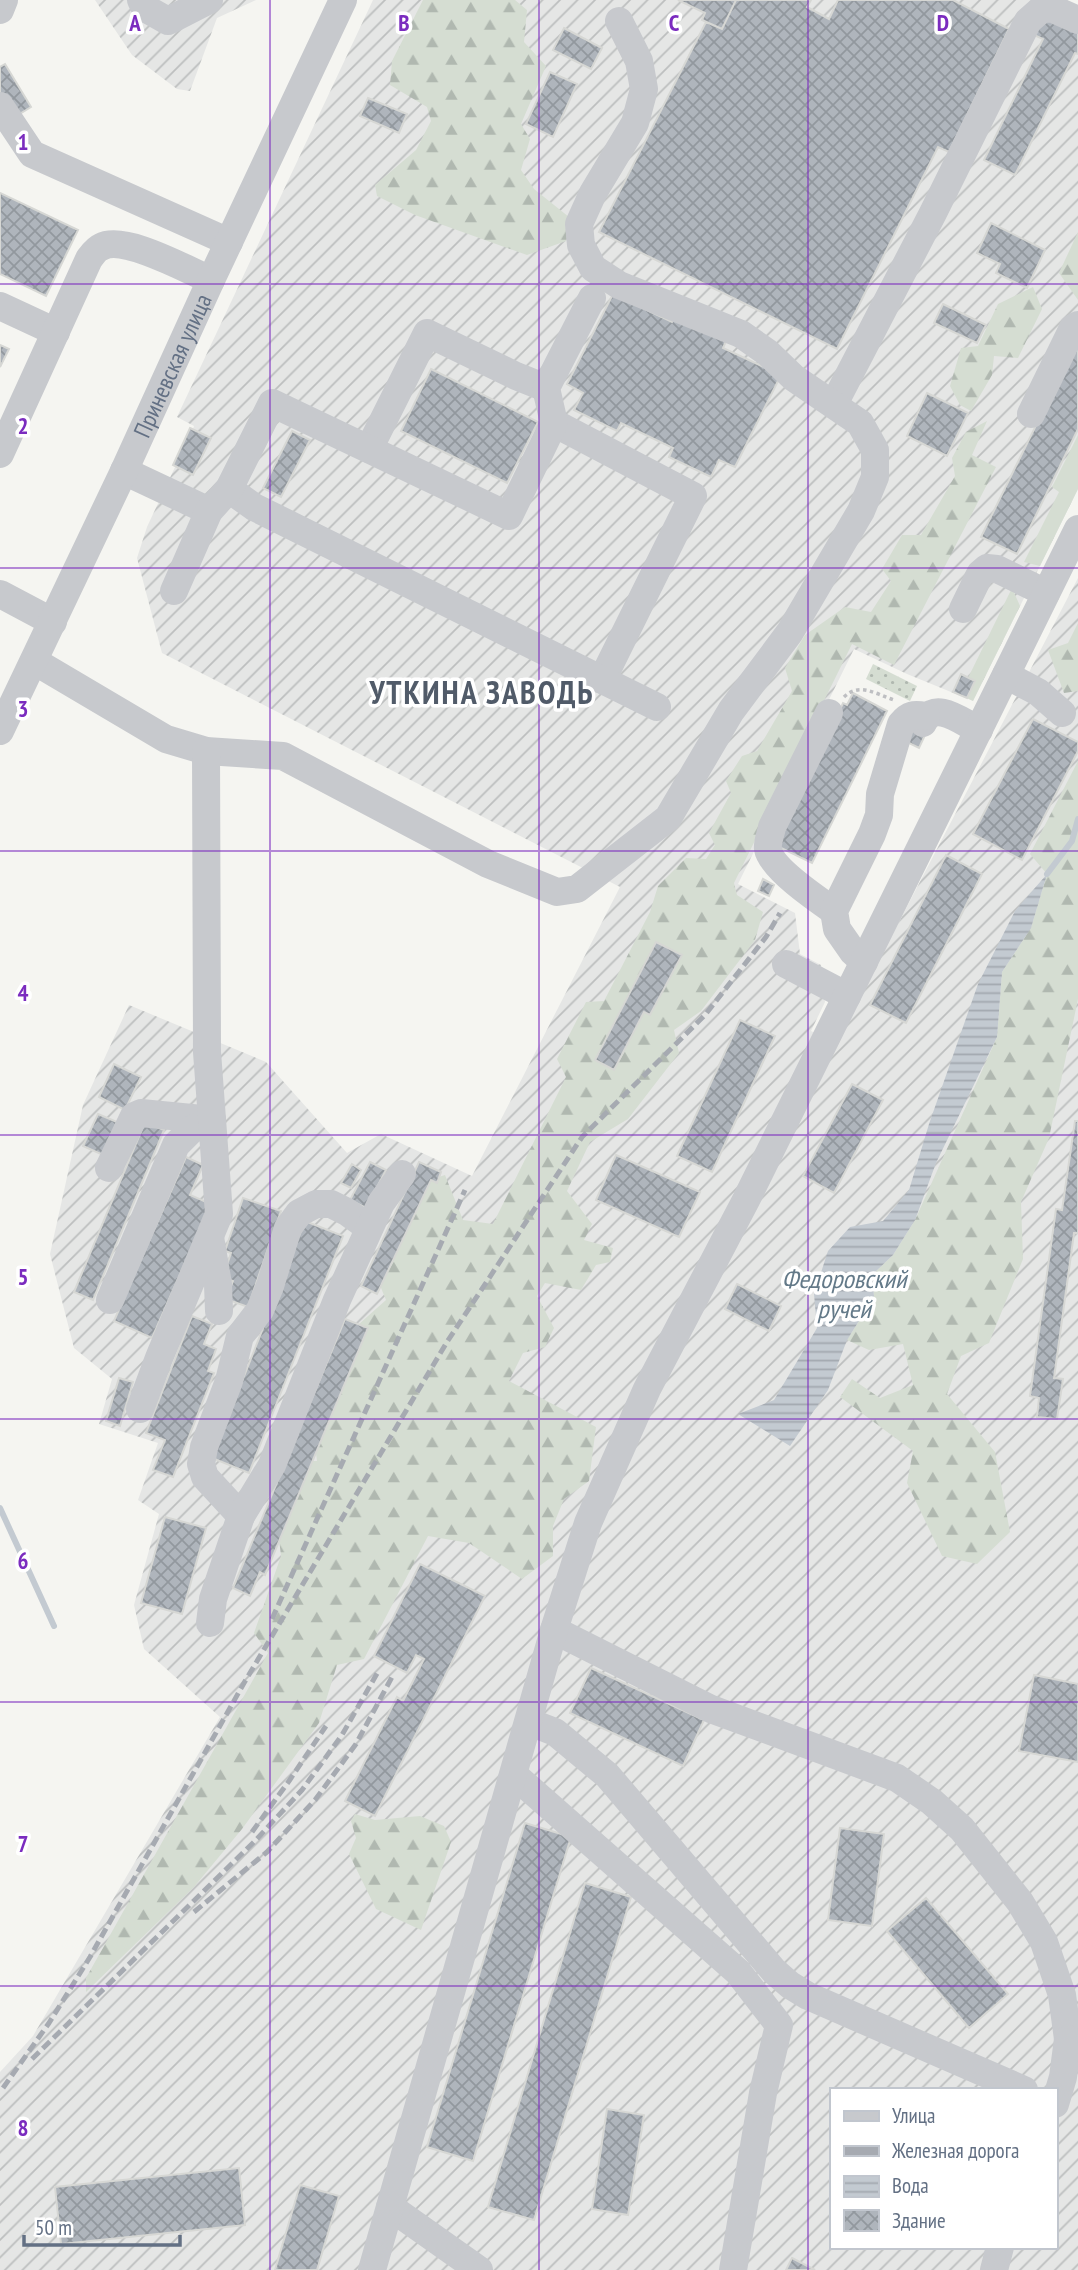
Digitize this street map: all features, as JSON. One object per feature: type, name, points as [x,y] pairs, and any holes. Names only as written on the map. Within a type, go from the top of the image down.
[{"type":"street","points":[[0,10],[4,0]]},
{"type":"street","points":[[141,0],[145,8],[168,20],[209,0]]},
{"type":"street","name":"Приневская улица","points":[[0,731],[343,0]]},
{"type":"street","points":[[834,404],[1028,21],[1043,8],[1053,9],[1078,20]]},
{"type":"street","points":[[34,661],[166,739],[206,751],[283,756],[488,864],[557,892],[577,889],[668,818],[731,711],[790,632],[861,511],[875,477],[875,450],[860,424],[794,378],[768,353],[741,334],[619,285],[593,268],[581,245],[579,224],[593,193],[635,123],[644,89],[639,61],[619,21]]},
{"type":"street","points":[[0,106],[32,154],[229,242]]},
{"type":"street","points":[[151,254],[168,214]]},
{"type":"street","points":[[0,454],[89,259],[101,247],[115,244],[130,246],[211,280]]},
{"type":"street","points":[[174,591],[209,511],[229,489],[272,403],[509,516],[554,423],[546,388],[592,298]]},
{"type":"street","points":[[0,306],[55,332]]},
{"type":"street","points":[[1031,414],[1073,328],[1078,325]]},
{"type":"street","points":[[369,449],[427,333],[546,388]]},
{"type":"street","points":[[554,423],[693,496],[602,680]]},
{"type":"street","points":[[124,471],[209,511]]},
{"type":"street","points":[[229,489],[254,507],[657,707]]},
{"type":"street","points":[[372,2270],[554,1630],[588,1523],[647,1389],[746,1200],[1078,529]]},
{"type":"street","points":[[963,609],[980,574],[987,568],[997,569],[1046,593]]},
{"type":"street","points":[[0,594],[53,622]]},
{"type":"street","points":[[1006,675],[1038,692],[1062,713]]},
{"type":"street","points":[[864,962],[853,952],[837,929],[834,911],[872,834],[878,815],[880,794],[901,724],[907,716],[913,714],[925,719],[933,712],[940,711],[979,730]]},
{"type":"street","points":[[829,713],[772,827],[767,847],[770,855],[794,883],[834,911]]},
{"type":"street","points":[[140,1409],[219,1214],[208,1052],[206,751]]},
{"type":"street","points":[[786,964],[847,996]]},
{"type":"street","points":[[109,1168],[134,1116],[141,1113],[212,1120]]},
{"type":"street","points":[[110,1300],[176,1145],[191,1130],[212,1120]]},
{"type":"street","points":[[210,1623],[213,1599],[241,1517],[272,1465],[337,1300],[369,1228],[381,1203],[402,1174]]},
{"type":"street","points":[[241,1517],[205,1477],[201,1464],[204,1447],[229,1381],[240,1336],[260,1310],[288,1228],[299,1213],[316,1204],[331,1204],[369,1228]]},
{"type":"street","points":[[210,1237],[218,1284],[219,1311]]},
{"type":"street","points":[[188,1289],[219,1311],[240,1336]]},
{"type":"street","points":[[554,1630],[711,1709],[897,1778],[932,1802],[962,1829],[1020,1902],[1044,1942],[1062,1995],[1073,2041],[1057,2097]]},
{"type":"street","points":[[529,1722],[555,1731],[607,1775],[774,1971],[790,1985],[808,1996],[1019,2088]]},
{"type":"street","points":[[514,1775],[738,1972],[779,2025],[763,2093],[733,2270]]},
{"type":"street","points":[[390,2207],[479,2270]]},
{"type":"street","points":[[994,2270],[999,2249]]},
{"type":"shaded area","points":[[95,0],[256,0],[217,18],[190,91],[177,89],[132,55]]},
{"type":"shaded area","points":[[373,0],[678,0],[705,13],[702,20],[722,29],[736,0],[1066,0],[1078,6],[1078,489],[973,701],[854,649],[738,884],[795,913],[800,954],[821,965],[825,1002],[811,1031],[836,1043],[1078,578],[1078,2270],[0,2270],[0,2072],[33,2036],[220,1717],[144,1649],[134,1605],[159,1514],[138,1500],[158,1443],[99,1424],[112,1379],[74,1348],[50,1254],[83,1105],[129,1005],[266,1062],[347,1153],[381,1134],[472,1176],[620,887],[162,653],[137,558],[147,527],[175,467],[173,465],[190,428],[193,429],[194,426],[177,417]]},
{"type":"green space","points":[[423,0],[515,0],[527,10],[524,42],[546,66],[521,124],[530,139],[521,170],[534,189],[569,217],[566,241],[527,255],[415,215],[377,196],[375,185],[416,150],[431,121],[427,107],[390,85],[392,61]]},
{"type":"green space","points":[[1078,232],[1078,300],[1059,273]]},
{"type":"green space","points":[[1033,287],[1042,309],[1018,358],[994,356],[992,375],[971,411],[960,405],[950,386],[961,348],[978,346],[998,304]]},
{"type":"green space","points":[[987,421],[972,455],[996,467],[894,665],[852,644],[734,883],[737,895],[763,912],[755,940],[701,1011],[674,1030],[679,1053],[628,1119],[590,1142],[567,1191],[592,1224],[584,1240],[613,1248],[610,1262],[596,1265],[581,1290],[545,1283],[537,1296],[554,1328],[545,1347],[523,1353],[509,1381],[596,1427],[589,1481],[564,1499],[553,1526],[553,1556],[522,1579],[469,1543],[428,1536],[364,1659],[337,1665],[319,1723],[242,1829],[194,1887],[86,1992],[86,1978],[268,1653],[254,1633],[281,1556],[273,1486],[286,1461],[317,1461],[313,1431],[350,1332],[386,1300],[379,1283],[408,1187],[445,1175],[463,1220],[493,1224],[566,1077],[557,1059],[586,1002],[604,1001],[650,912],[658,886],[686,858],[706,859],[715,845],[709,833],[731,793],[726,781],[742,756],[757,751],[792,691],[785,668],[805,635],[845,607],[871,612],[891,581],[882,569],[902,535],[921,535],[955,476],[952,458],[966,432]]},
{"type":"green space","points":[[1078,435],[1078,489],[1040,566],[1024,562],[1059,492],[1052,487]]},
{"type":"green space","points":[[1012,588],[1020,606],[973,701],[967,698],[975,681],[968,678]]},
{"type":"green space","points":[[1078,623],[1078,691],[1064,693],[1048,650],[1068,643]]},
{"type":"green space","points":[[873,664],[917,686],[910,701],[866,679]]},
{"type":"green space","points":[[1078,761],[1078,999],[1049,1138],[1021,1202],[1023,1259],[989,1343],[961,1356],[947,1394],[995,1452],[1010,1532],[977,1564],[942,1556],[907,1483],[913,1451],[840,1397],[852,1379],[880,1398],[913,1385],[903,1344],[869,1350],[847,1340],[874,1297],[872,1275],[893,1255],[915,1220],[997,1037],[1002,972],[1031,928],[1047,874],[1030,854]]},
{"type":"green space","points":[[355,1814],[375,1820],[420,1816],[444,1826],[451,1842],[421,1930],[376,1909],[349,1854],[356,1838],[351,1821]]},
{"type":"water","name":"Федоровский ручей","points":[[1047,874],[1031,928],[1002,972],[997,1037],[936,1163],[915,1220],[893,1255],[872,1275],[874,1297],[847,1340],[828,1390],[790,1446],[738,1414],[774,1400],[817,1328],[814,1294],[828,1251],[850,1227],[883,1221],[909,1190],[978,984],[1015,911]]},
{"type":"building","points":[[678,0],[736,0],[722,29],[702,20],[705,13]]},
{"type":"building","points":[[736,0],[811,0],[807,7],[829,19],[838,0],[953,0],[1009,29],[949,152],[938,147],[837,349],[599,232],[706,22],[722,29]]},
{"type":"building","points":[[1044,14],[1078,31],[1078,54],[1075,53],[1015,175],[984,160],[1043,39],[1034,35]]},
{"type":"building","points":[[564,28],[602,48],[591,69],[553,50]]},
{"type":"building","points":[[5,64],[31,107],[0,126],[0,67]]},
{"type":"building","points":[[550,72],[577,84],[553,137],[526,124]]},
{"type":"building","points":[[368,98],[407,114],[399,133],[360,116]]},
{"type":"building","points":[[0,193],[78,230],[46,296],[0,274]]},
{"type":"building","points":[[991,223],[1045,250],[1027,288],[996,273],[1000,264],[977,253]]},
{"type":"building","points":[[613,294],[672,322],[676,315],[727,339],[723,348],[781,375],[735,467],[719,460],[711,477],[669,457],[673,448],[621,423],[617,431],[574,410],[583,393],[567,384]]},
{"type":"building","points":[[943,304],[986,325],[977,343],[934,323]]},
{"type":"building","points":[[1078,340],[1078,429],[1017,554],[981,537]]},
{"type":"building","points":[[0,345],[9,349],[0,367]]},
{"type":"building","points":[[431,369],[538,422],[507,483],[401,431]]},
{"type":"building","points":[[927,393],[968,413],[947,456],[907,436]]},
{"type":"building","points":[[190,428],[211,438],[193,475],[173,465]]},
{"type":"building","points":[[292,431],[310,440],[281,497],[263,488]]},
{"type":"building","points":[[961,674],[975,681],[967,698],[953,692]]},
{"type":"building","points":[[853,693],[887,711],[812,863],[777,846],[843,703],[847,705]]},
{"type":"building","points":[[1033,719],[1078,742],[1078,751],[1022,860],[973,834]]},
{"type":"building","points":[[913,729],[925,735],[919,748],[907,742]]},
{"type":"building","points":[[946,855],[982,874],[906,1023],[870,1005]]},
{"type":"building","points":[[763,879],[774,885],[769,896],[758,891]]},
{"type":"building","points":[[656,942],[682,955],[650,1015],[644,1012],[614,1070],[595,1060]]},
{"type":"building","points":[[740,1020],[775,1036],[712,1172],[677,1156]]},
{"type":"building","points":[[114,1064],[141,1077],[125,1110],[99,1097]]},
{"type":"building","points":[[852,1084],[883,1100],[834,1193],[803,1176]]},
{"type":"building","points":[[98,1114],[117,1122],[103,1155],[83,1146]]},
{"type":"building","points":[[1075,1121],[1078,1121],[1078,1233],[1074,1233],[1054,1378],[1063,1379],[1057,1419],[1037,1417],[1039,1398],[1030,1396],[1056,1209],[1062,1210]]},
{"type":"building","points":[[145,1122],[164,1130],[93,1300],[74,1292]]},
{"type":"building","points":[[616,1155],[700,1192],[679,1237],[596,1200]]},
{"type":"building","points":[[186,1157],[203,1165],[190,1195],[211,1204],[152,1338],[114,1321]]},
{"type":"building","points":[[370,1162],[386,1170],[366,1208],[350,1200]]},
{"type":"building","points":[[419,1162],[441,1172],[437,1183],[431,1180],[377,1294],[361,1286]]},
{"type":"building","points":[[352,1164],[361,1170],[351,1188],[341,1183]]},
{"type":"building","points":[[243,1198],[281,1211],[248,1307],[226,1299],[233,1281],[223,1277],[231,1253],[225,1251]]},
{"type":"building","points":[[305,1221],[343,1236],[249,1473],[212,1458]]},
{"type":"building","points":[[737,1284],[781,1306],[769,1331],[725,1309]]},
{"type":"building","points":[[192,1316],[212,1324],[204,1344],[216,1349],[208,1371],[214,1373],[173,1477],[153,1470],[165,1440],[146,1433]]},
{"type":"building","points":[[345,1319],[368,1328],[265,1575],[260,1572],[250,1596],[233,1588]]},
{"type":"building","points":[[119,1378],[133,1382],[120,1426],[106,1421]]},
{"type":"building","points":[[165,1517],[206,1528],[182,1614],[141,1603]]},
{"type":"building","points":[[420,1564],[485,1596],[375,1816],[345,1801],[397,1697],[403,1701],[424,1659],[416,1655],[407,1673],[374,1656]]},
{"type":"building","points":[[591,1668],[704,1720],[683,1766],[570,1713]]},
{"type":"building","points":[[1034,1675],[1078,1684],[1078,1762],[1019,1751]]},
{"type":"building","points":[[525,1823],[571,1837],[473,2161],[427,2147]]},
{"type":"building","points":[[840,1828],[884,1834],[872,1926],[828,1920]]},
{"type":"building","points":[[585,1883],[631,1897],[534,2220],[488,2207]]},
{"type":"building","points":[[926,1898],[1008,1994],[969,2028],[887,1931]]},
{"type":"building","points":[[607,2109],[644,2115],[628,2215],[592,2209]]},
{"type":"building","points":[[239,2168],[245,2225],[61,2244],[55,2187]]},
{"type":"building","points":[[300,2185],[339,2196],[317,2270],[275,2270]]},
{"type":"building","points":[[792,2258],[815,2270],[786,2270]]},
{"type":"waterway","name":"Федоровский ручей","points":[[1047,874],[1072,841],[1078,819]]},
{"type":"waterway","points":[[0,1508],[54,1626]]},
{"type":"railway","points":[[3,2088],[49,2023],[90,1957],[244,1683],[447,1342],[582,1137],[705,1015],[766,937],[780,913]]},
{"type":"railway","points":[[272,1619],[465,1190]]},
{"type":"railway","points":[[32,2059],[255,1841],[302,1790],[342,1735],[379,1670]]},
{"type":"railway","points":[[194,1912],[267,1852],[315,1800],[356,1744],[392,1677]]},
{"type":"railway","points":[[252,1832],[326,1726]]},
{"type":"district","name":"УТКИНА ЗАВОДЬ","points":[[482,692]]}]
